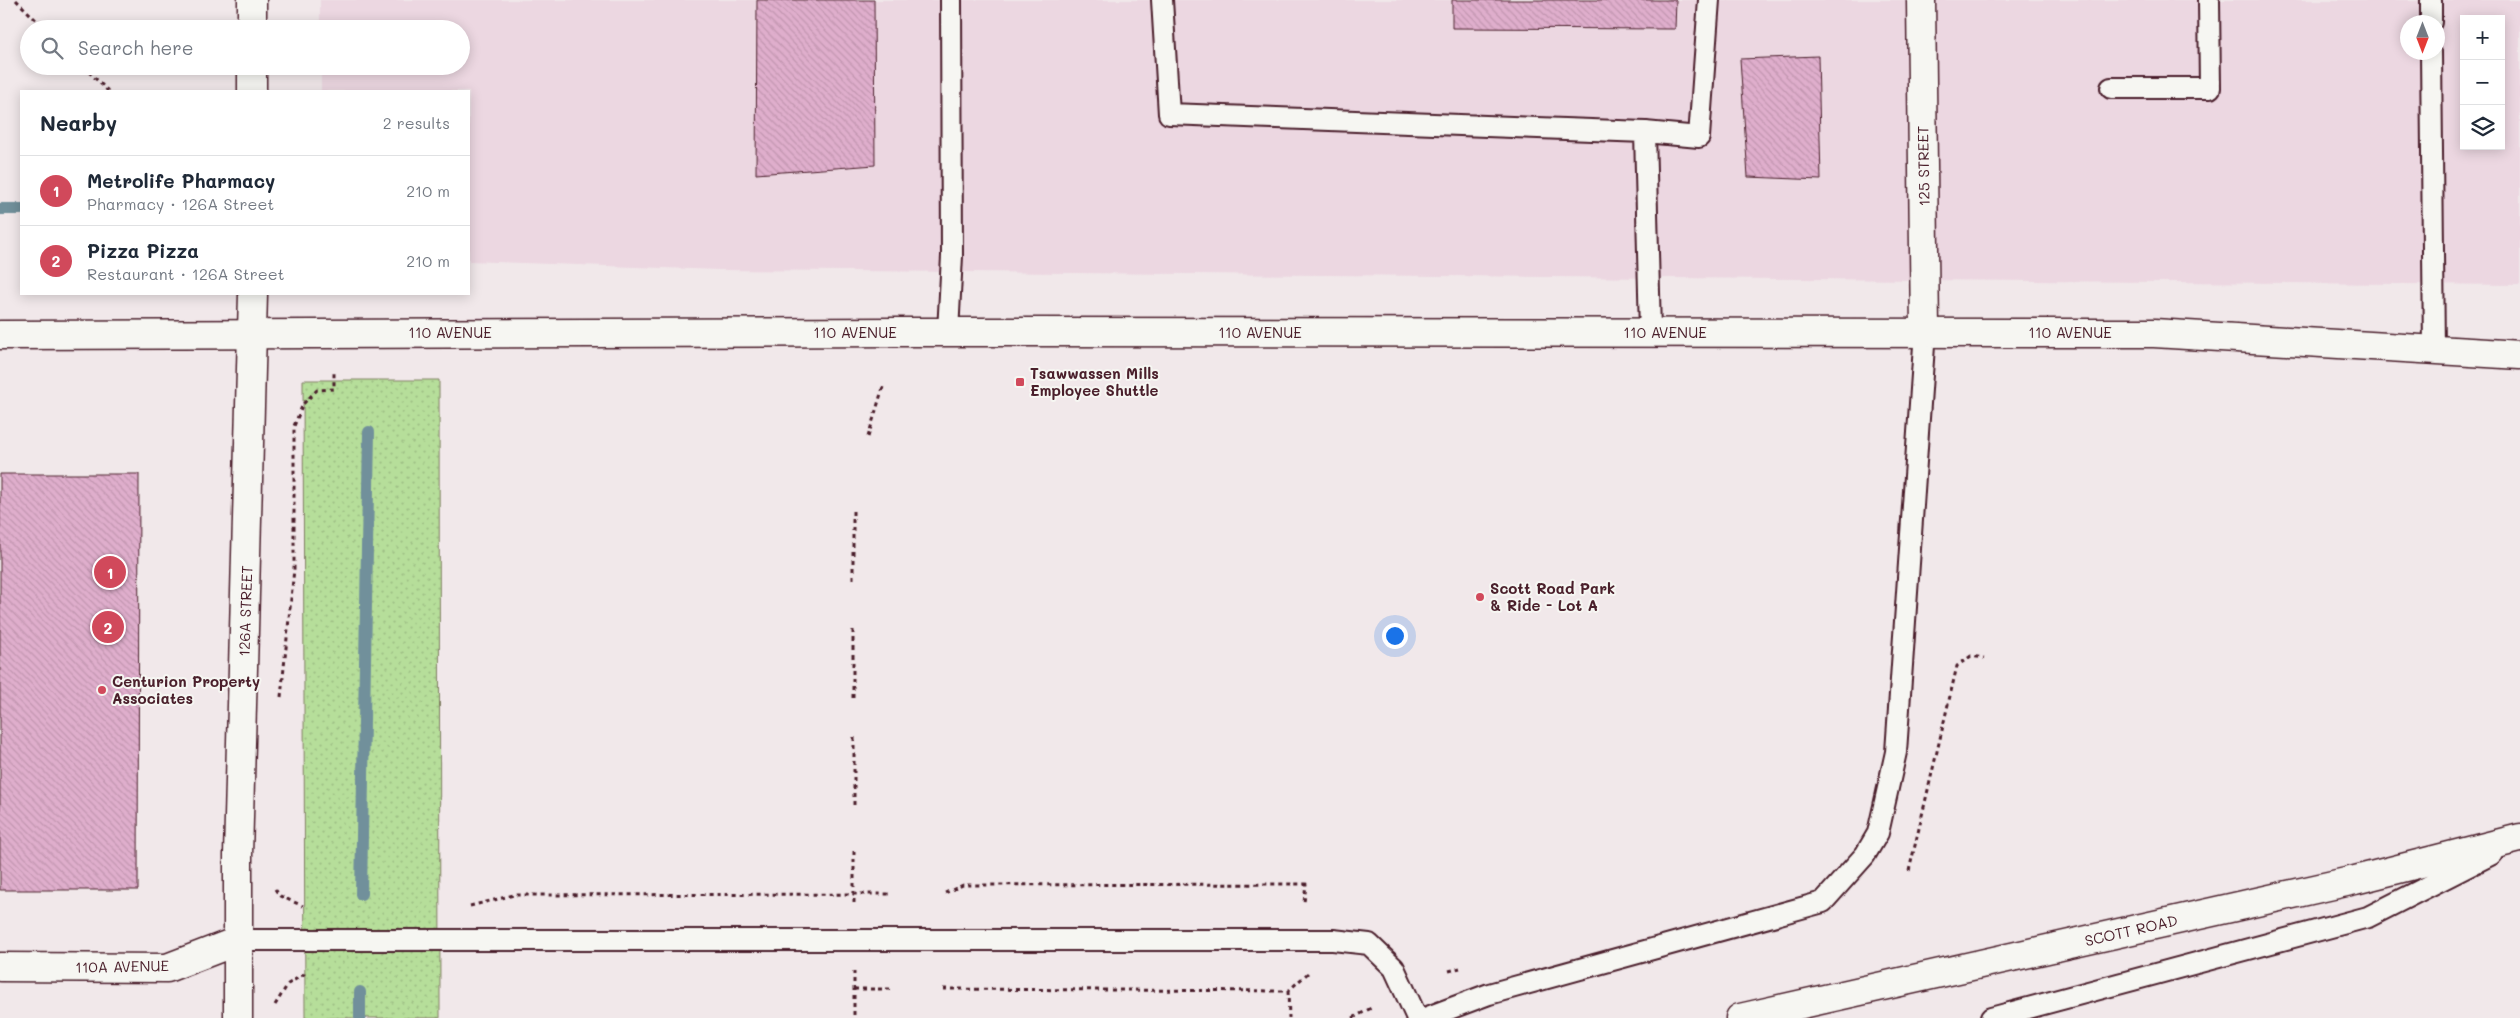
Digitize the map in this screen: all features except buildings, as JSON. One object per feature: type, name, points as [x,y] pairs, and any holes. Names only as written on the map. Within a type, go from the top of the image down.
[{"type":"main road","points":[[252,0],[252,20]]},
{"type":"main road","name":"125 STREET","points":[[1921,0],[1925,331]]},
{"type":"main road","points":[[252,75],[252,90]]},
{"type":"main road","name":"126A STREET","points":[[238,1018],[240,940],[238,855],[253,295]]},
{"type":"main road","name":"110 AVENUE","points":[[0,335],[253,332],[2154,332],[2520,355]]},
{"type":"main road","name":"SCOTT ROAD","points":[[1740,1018],[2356,880],[2520,838]]},
{"type":"main road","name":"110A AVENUE","points":[[0,967],[167,968],[240,940]]},
{"type":"lane","points":[[948,332],[952,256],[951,0]]},
{"type":"lane","points":[[1162,0],[1169,114],[1645,132],[1699,137],[1708,0]]},
{"type":"lane","points":[[2111,88],[2210,88],[2210,0]]},
{"type":"lane","points":[[2431,0],[2431,15]]},
{"type":"lane","points":[[2431,60],[2434,350]]},
{"type":"lane","points":[[1645,132],[1650,332]]},
{"type":"lane","points":[[1425,1018],[1489,994],[1823,902],[1865,855],[1878,833],[1896,752],[1925,331]]},
{"type":"lane","points":[[1991,1018],[2368,917],[2520,838]]},
{"type":"lane","points":[[240,940],[1333,940],[1369,944],[1394,968],[1417,1018]]},
{"type":"path","points":[[16,0],[36,20]]},
{"type":"path","points":[[92,75],[107,90]]},
{"type":"path","points":[[868,437],[883,387]]},
{"type":"path","points":[[280,706],[294,570],[294,426],[303,404],[317,390],[334,389]]},
{"type":"path","points":[[853,512],[853,583]]},
{"type":"path","points":[[853,630],[853,698]]},
{"type":"path","points":[[1909,871],[1957,666],[1971,656],[1984,658]]},
{"type":"path","points":[[854,737],[854,808]]},
{"type":"path","points":[[854,851],[854,908]]},
{"type":"path","points":[[945,893],[963,885],[1306,884],[1304,903]]},
{"type":"path","points":[[274,888],[280,896],[304,906]]},
{"type":"path","points":[[462,908],[514,895],[891,894]]},
{"type":"path","points":[[854,968],[854,1018]]},
{"type":"path","points":[[275,1011],[275,1005],[288,984],[304,974]]},
{"type":"path","points":[[943,989],[1288,992],[1308,974]]},
{"type":"path","points":[[854,989],[891,989]]},
{"type":"path","points":[[1288,992],[1289,1018]]},
{"type":"path","points":[[1353,1018],[1373,1007]]},
{"type":"shaded area","points":[[320,0],[2520,0],[2520,285],[719,270],[470,261],[470,90],[321,90],[321,75],[470,75],[470,20],[320,20]]},
{"type":"green space","points":[[303,380],[439,380],[440,1018],[305,1018]]},
{"type":"waterway","points":[[0,209],[20,209]]},
{"type":"waterway","points":[[361,894],[369,432]]},
{"type":"waterway","points":[[360,992],[360,1018]]},
{"type":"place","name":"Tsawwassen Mills Employee Shuttle","points":[[1020,382]]},
{"type":"place","name":"Metrolife Pharmacy","points":[[110,572]]},
{"type":"place","name":"Scott Road Park & Ride - Lot A","points":[[1480,597]]},
{"type":"place","name":"Pizza Pizza","points":[[108,627]]},
{"type":"place","name":"Centurion Property Associates","points":[[102,690]]}]
